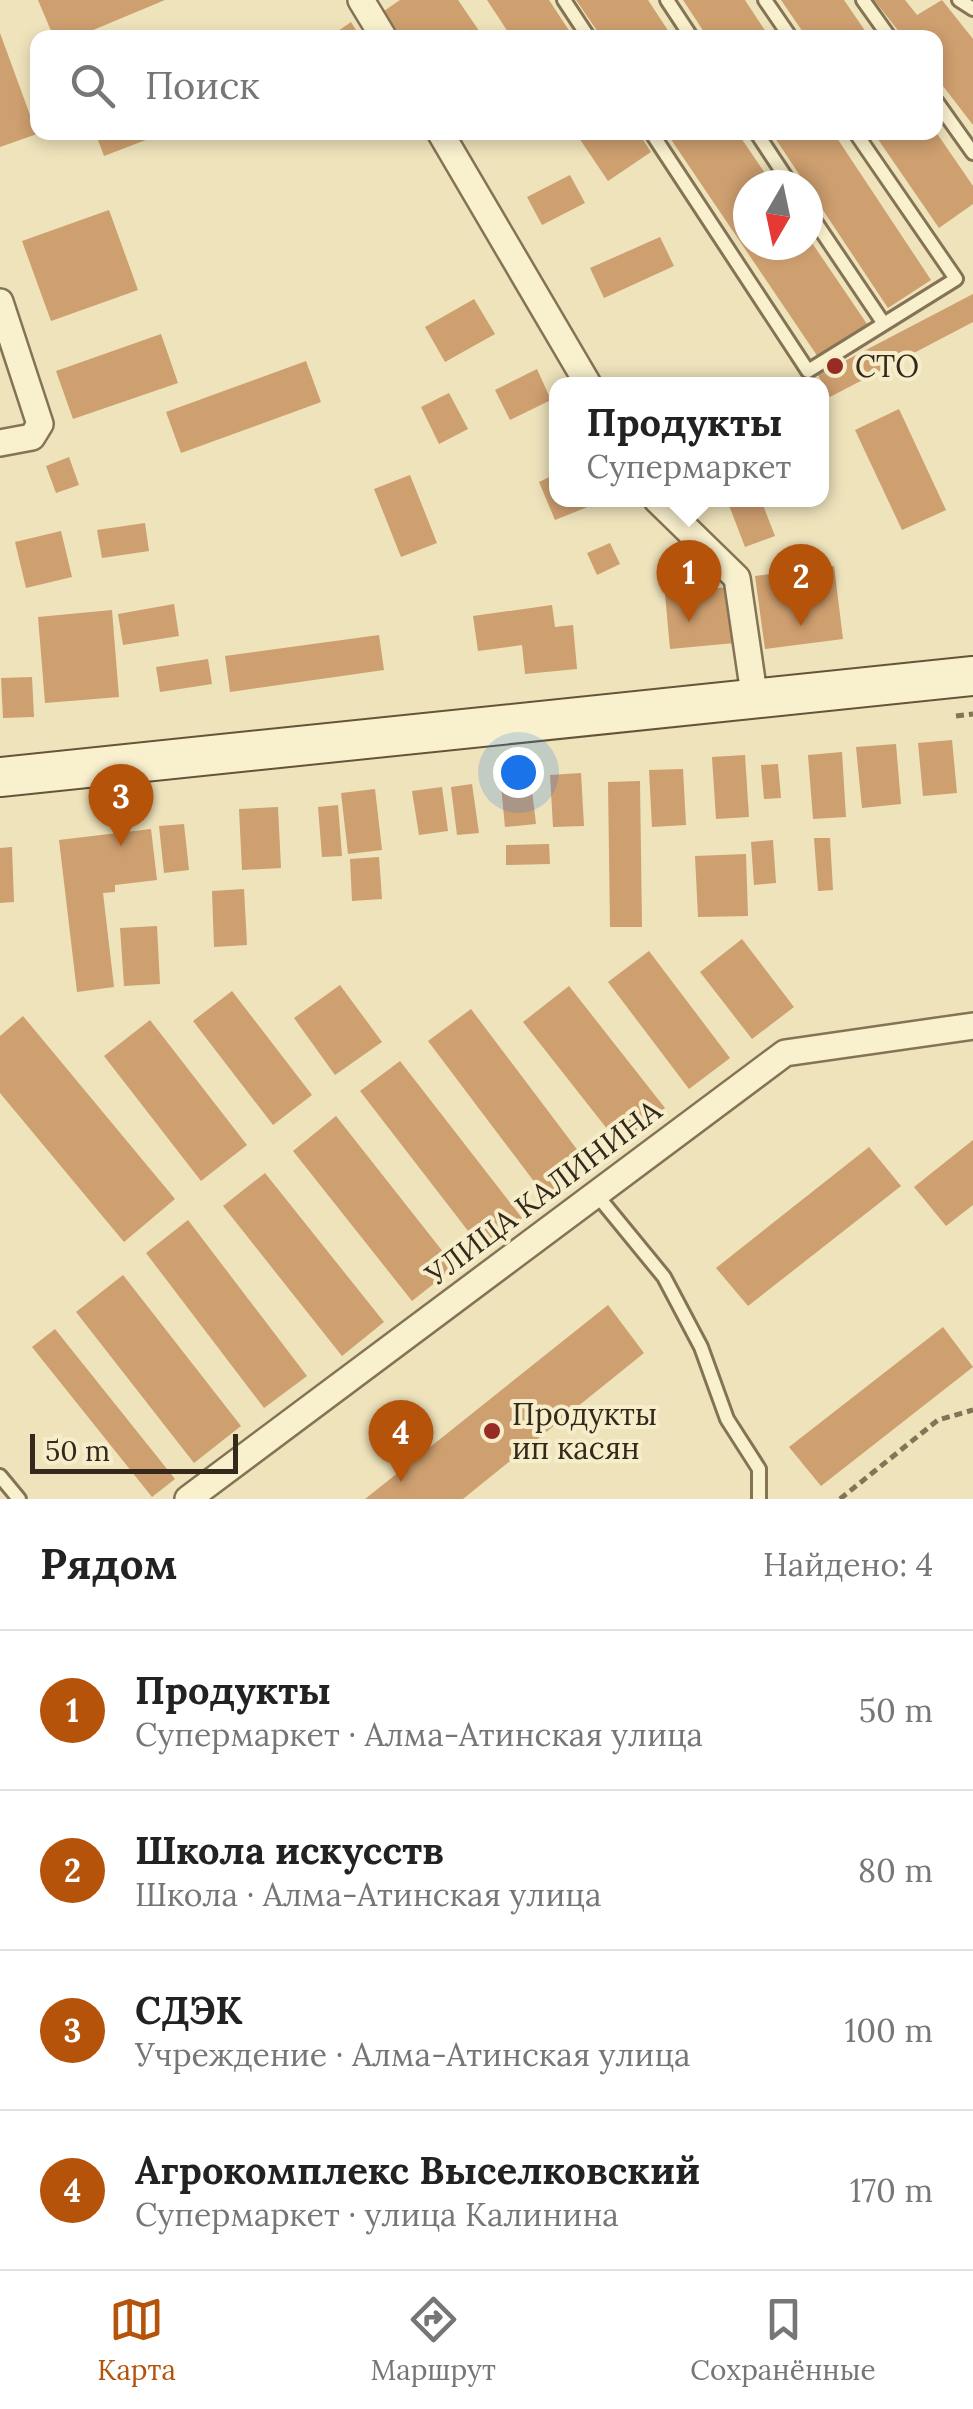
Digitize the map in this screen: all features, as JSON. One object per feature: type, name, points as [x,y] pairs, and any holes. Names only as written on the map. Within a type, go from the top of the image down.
[{"type":"main road","points":[[0,777],[973,676]]},
{"type":"street","points":[[362,0],[379,30]]},
{"type":"street","points":[[445,140],[584,377]]},
{"type":"street","points":[[0,302],[39,432],[32,438],[0,443]]},
{"type":"street","points":[[664,507],[737,578],[755,700]]},
{"type":"street","name":"УЛИЦА КАЛИНИНА","points":[[188,1499],[785,1053],[973,1026]]},
{"type":"lane","points":[[564,0],[583,30]]},
{"type":"lane","points":[[667,0],[687,30]]},
{"type":"lane","points":[[765,0],[785,30]]},
{"type":"lane","points":[[864,0],[885,30]]},
{"type":"lane","points":[[959,0],[973,9]]},
{"type":"lane","points":[[943,110],[973,153]]},
{"type":"lane","points":[[656,140],[808,371],[956,279],[861,140]]},
{"type":"lane","points":[[761,140],[781,170]]},
{"type":"lane","points":[[823,234],[882,322]]},
{"type":"lane","points":[[595,1193],[664,1277],[700,1347],[727,1419],[759,1469],[759,1499]]},
{"type":"lane","points":[[0,1476],[19,1499]]},
{"type":"path","points":[[956,716],[973,714]]},
{"type":"path","points":[[840,1499],[938,1420],[973,1410]]},
{"type":"building","points":[[38,0],[165,0],[93,30],[51,30]]},
{"type":"building","points":[[400,0],[458,0],[479,30],[397,30],[384,11]]},
{"type":"building","points":[[487,0],[549,0],[569,30],[507,30]]},
{"type":"building","points":[[576,0],[648,0],[668,30],[597,30]]},
{"type":"building","points":[[683,0],[745,0],[765,30],[703,30]]},
{"type":"building","points":[[781,0],[844,0],[865,30],[802,30]]},
{"type":"building","points":[[874,0],[905,0],[917,15],[942,0],[973,39],[973,125],[943,86],[943,30],[898,30]]},
{"type":"building","points":[[351,22],[356,30],[340,30]]},
{"type":"building","points":[[0,33],[30,115],[30,136],[0,147]]},
{"type":"building","points":[[98,140],[146,140],[104,156]]},
{"type":"building","points":[[580,140],[643,140],[651,152],[608,181]]},
{"type":"building","points":[[671,140],[742,140],[763,170],[733,170],[733,231]]},
{"type":"building","points":[[776,140],[838,140],[931,280],[888,308],[823,210],[823,170],[796,170]]},
{"type":"building","points":[[878,140],[941,140],[973,186],[973,204],[939,228]]},
{"type":"building","points":[[570,175],[585,203],[542,225],[527,197]]},
{"type":"building","points":[[109,210],[138,290],[51,321],[22,241]]},
{"type":"building","points":[[660,237],[674,266],[604,298],[590,268]]},
{"type":"building","points":[[823,259],[867,324],[818,357],[752,260]]},
{"type":"building","points":[[973,294],[973,322],[830,397],[829,377],[818,375]]},
{"type":"building","points":[[474,299],[495,334],[445,362],[425,327]]},
{"type":"building","points":[[161,334],[178,383],[73,419],[56,371]]},
{"type":"building","points":[[306,361],[321,402],[181,453],[166,412]]},
{"type":"building","points":[[537,369],[549,401],[510,420],[495,390]]},
{"type":"building","points":[[449,393],[468,429],[439,444],[421,407]]},
{"type":"building","points":[[899,409],[946,510],[902,530],[855,430]]},
{"type":"building","points":[[69,457],[79,485],[56,493],[46,466]]},
{"type":"building","points":[[410,475],[437,543],[401,557],[374,489]]},
{"type":"building","points":[[549,477],[549,506],[539,482]]},
{"type":"building","points":[[550,507],[588,507],[555,520]]},
{"type":"building","points":[[730,507],[764,507],[775,536],[745,547]]},
{"type":"building","points":[[145,523],[149,551],[102,558],[97,530]]},
{"type":"building","points":[[61,531],[72,577],[26,588],[15,542]]},
{"type":"building","points":[[610,543],[620,564],[597,575],[587,553]]},
{"type":"building","points":[[834,566],[843,639],[765,649],[755,576]]},
{"type":"building","points":[[729,587],[735,643],[670,649],[665,594]]},
{"type":"building","points":[[174,604],[179,636],[123,645],[118,614]]},
{"type":"building","points":[[552,605],[555,627],[573,625],[577,669],[525,674],[522,645],[478,651],[473,616]]},
{"type":"building","points":[[112,610],[119,697],[45,703],[38,617]]},
{"type":"building","points":[[379,635],[384,670],[230,692],[225,656]]},
{"type":"building","points":[[208,659],[212,684],[160,692],[156,667]]},
{"type":"building","points":[[32,677],[34,717],[3,718],[1,678]]},
{"type":"building","points":[[952,740],[957,793],[923,796],[918,743]]},
{"type":"building","points":[[896,744],[901,804],[862,808],[856,747]]},
{"type":"building","points":[[842,752],[846,817],[813,819],[808,755]]},
{"type":"building","points":[[745,755],[749,817],[716,819],[712,757]]},
{"type":"building","points":[[778,764],[781,798],[764,799],[761,765]]},
{"type":"building","points":[[683,769],[686,825],[652,827],[649,770]]},
{"type":"building","points":[[530,773],[536,824],[505,827],[500,775]]},
{"type":"building","points":[[581,773],[584,826],[553,827],[550,775]]},
{"type":"building","points":[[640,781],[642,927],[610,927],[608,782]]},
{"type":"building","points":[[472,784],[479,833],[457,835],[451,787]]},
{"type":"building","points":[[442,787],[448,831],[419,835],[412,791]]},
{"type":"building","points":[[375,789],[382,850],[348,854],[341,793]]},
{"type":"building","points":[[338,805],[342,856],[322,857],[318,807]]},
{"type":"building","points":[[278,807],[281,868],[242,870],[239,809]]},
{"type":"building","points":[[184,824],[189,870],[164,873],[159,826]]},
{"type":"building","points":[[151,829],[157,880],[115,885],[115,892],[103,893],[114,987],[77,992],[59,840]]},
{"type":"building","points":[[814,838],[830,838],[833,890],[818,891]]},
{"type":"building","points":[[773,840],[776,883],[754,885],[751,842]]},
{"type":"building","points":[[549,844],[550,864],[506,865],[506,845]]},
{"type":"building","points":[[12,847],[14,902],[0,903],[0,848]]},
{"type":"building","points":[[746,854],[748,916],[698,917],[695,856]]},
{"type":"building","points":[[379,857],[382,899],[352,901],[350,859]]},
{"type":"building","points":[[244,889],[247,945],[214,947],[212,891]]},
{"type":"building","points":[[157,926],[160,984],[124,986],[120,928]]},
{"type":"building","points":[[742,939],[794,1007],[752,1039],[700,972]]},
{"type":"building","points":[[649,951],[730,1058],[689,1089],[608,982]]},
{"type":"building","points":[[340,985],[382,1042],[335,1075],[294,1018]]},
{"type":"building","points":[[569,986],[665,1108],[619,1144],[523,1022]]},
{"type":"building","points":[[232,991],[312,1095],[273,1125],[193,1021]]},
{"type":"building","points":[[471,1009],[591,1168],[548,1200],[428,1041]]},
{"type":"building","points":[[23,1016],[175,1199],[124,1242],[0,1093],[0,1036]]},
{"type":"building","points":[[150,1020],[247,1145],[201,1181],[104,1056]]},
{"type":"building","points":[[400,1061],[522,1218],[482,1249],[360,1091]]},
{"type":"building","points":[[336,1116],[455,1267],[412,1301],[293,1151]]},
{"type":"building","points":[[973,1140],[973,1205],[946,1226],[914,1187]]},
{"type":"building","points":[[869,1147],[901,1186],[748,1306],[716,1268]]},
{"type":"building","points":[[265,1173],[384,1322],[342,1356],[223,1206]]},
{"type":"building","points":[[188,1220],[307,1376],[264,1408],[146,1253]]},
{"type":"building","points":[[123,1275],[241,1426],[194,1463],[76,1312]]},
{"type":"building","points":[[608,1305],[644,1353],[463,1499],[365,1499]]},
{"type":"building","points":[[943,1327],[973,1367],[821,1486],[789,1447]]},
{"type":"building","points":[[55,1329],[175,1479],[152,1497],[32,1347]]},
{"type":"place","name":"СТО","points":[[835,366]]},
{"type":"place","name":"Продукты","points":[[689,622]]},
{"type":"place","name":"Школа искусств","points":[[801,626]]},
{"type":"place","name":"СДЭК","points":[[121,846]]},
{"type":"place","name":"Продукты ип касян","points":[[492,1431]]},
{"type":"place","name":"Агрокомплекс Выселковский","points":[[401,1482]]}]
